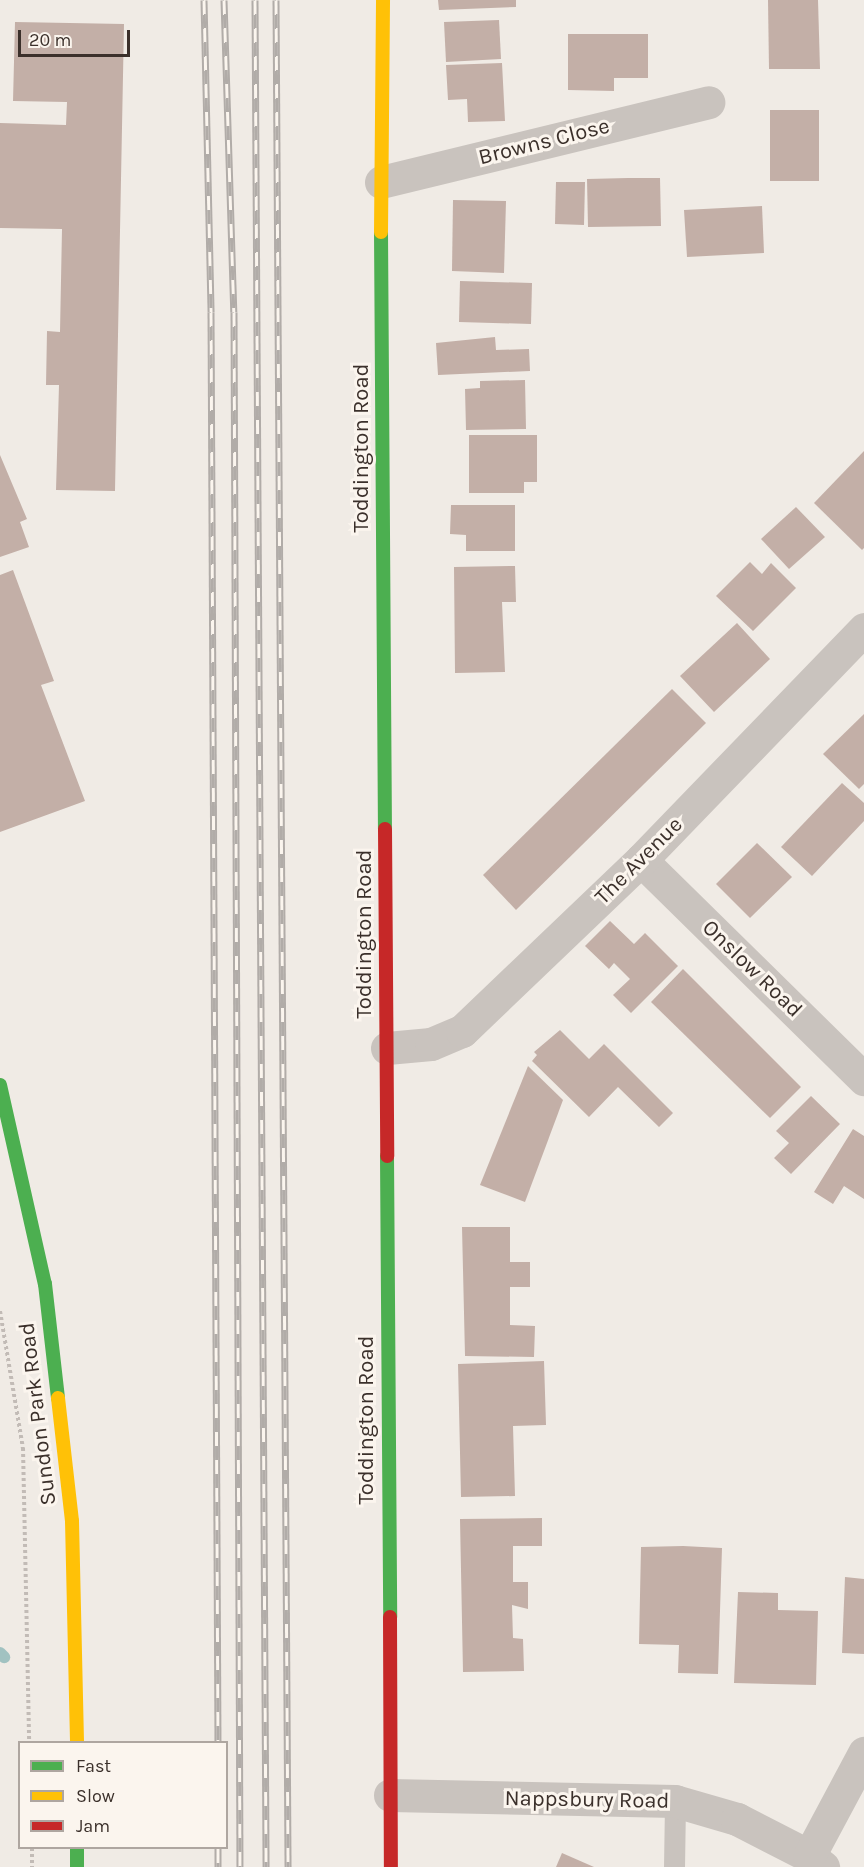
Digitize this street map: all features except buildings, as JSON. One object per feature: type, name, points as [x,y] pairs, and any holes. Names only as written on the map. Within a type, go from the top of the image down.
[{"type":"main road","name":"Toddington Road","points":[[383,0],[381,182],[391,1867]]},
{"type":"main road","name":"Sundon Park Road","points":[[0,1085],[25,1185],[46,1296],[72,1521],[77,1741]]},
{"type":"main road","points":[[77,1849],[77,1867]]},
{"type":"street","name":"Browns Close","points":[[381,182],[708,102]]},
{"type":"street","name":"The Avenue","points":[[387,1048],[431,1044],[462,1031],[641,860],[864,629]]},
{"type":"street","name":"Onslow Road","points":[[641,860],[864,1079]]},
{"type":"street","name":"Nappsbury Road","points":[[390,1796],[675,1801],[737,1819],[816,1861],[864,1753]]},
{"type":"lane","points":[[674,1867],[675,1801]]},
{"type":"path","points":[[0,1311],[22,1448],[29,1741]]},
{"type":"path","points":[[32,1849],[32,1867]]},
{"type":"waterway","points":[[0,1653],[4,1657]]},
{"type":"railway","points":[[204,0],[211,312],[218,1741]]},
{"type":"railway","points":[[224,0],[234,312],[240,1867]]},
{"type":"railway","points":[[255,0],[266,1867]]},
{"type":"railway","points":[[276,0],[288,1867]]},
{"type":"railway","points":[[218,1849],[218,1867]]},
{"type":"traffic: fast","points":[[381,232],[385,829]]},
{"type":"traffic: fast","points":[[0,1085],[45,1284],[58,1398]]},
{"type":"traffic: fast","points":[[387,1156],[390,1617]]},
{"type":"traffic: fast","points":[[77,1849],[77,1867]]},
{"type":"traffic: slow","points":[[381,232],[383,0]]},
{"type":"traffic: slow","points":[[58,1398],[72,1521],[77,1741]]},
{"type":"traffic: jam","points":[[385,829],[387,1156]]},
{"type":"traffic: jam","points":[[390,1617],[391,1867]]}]
